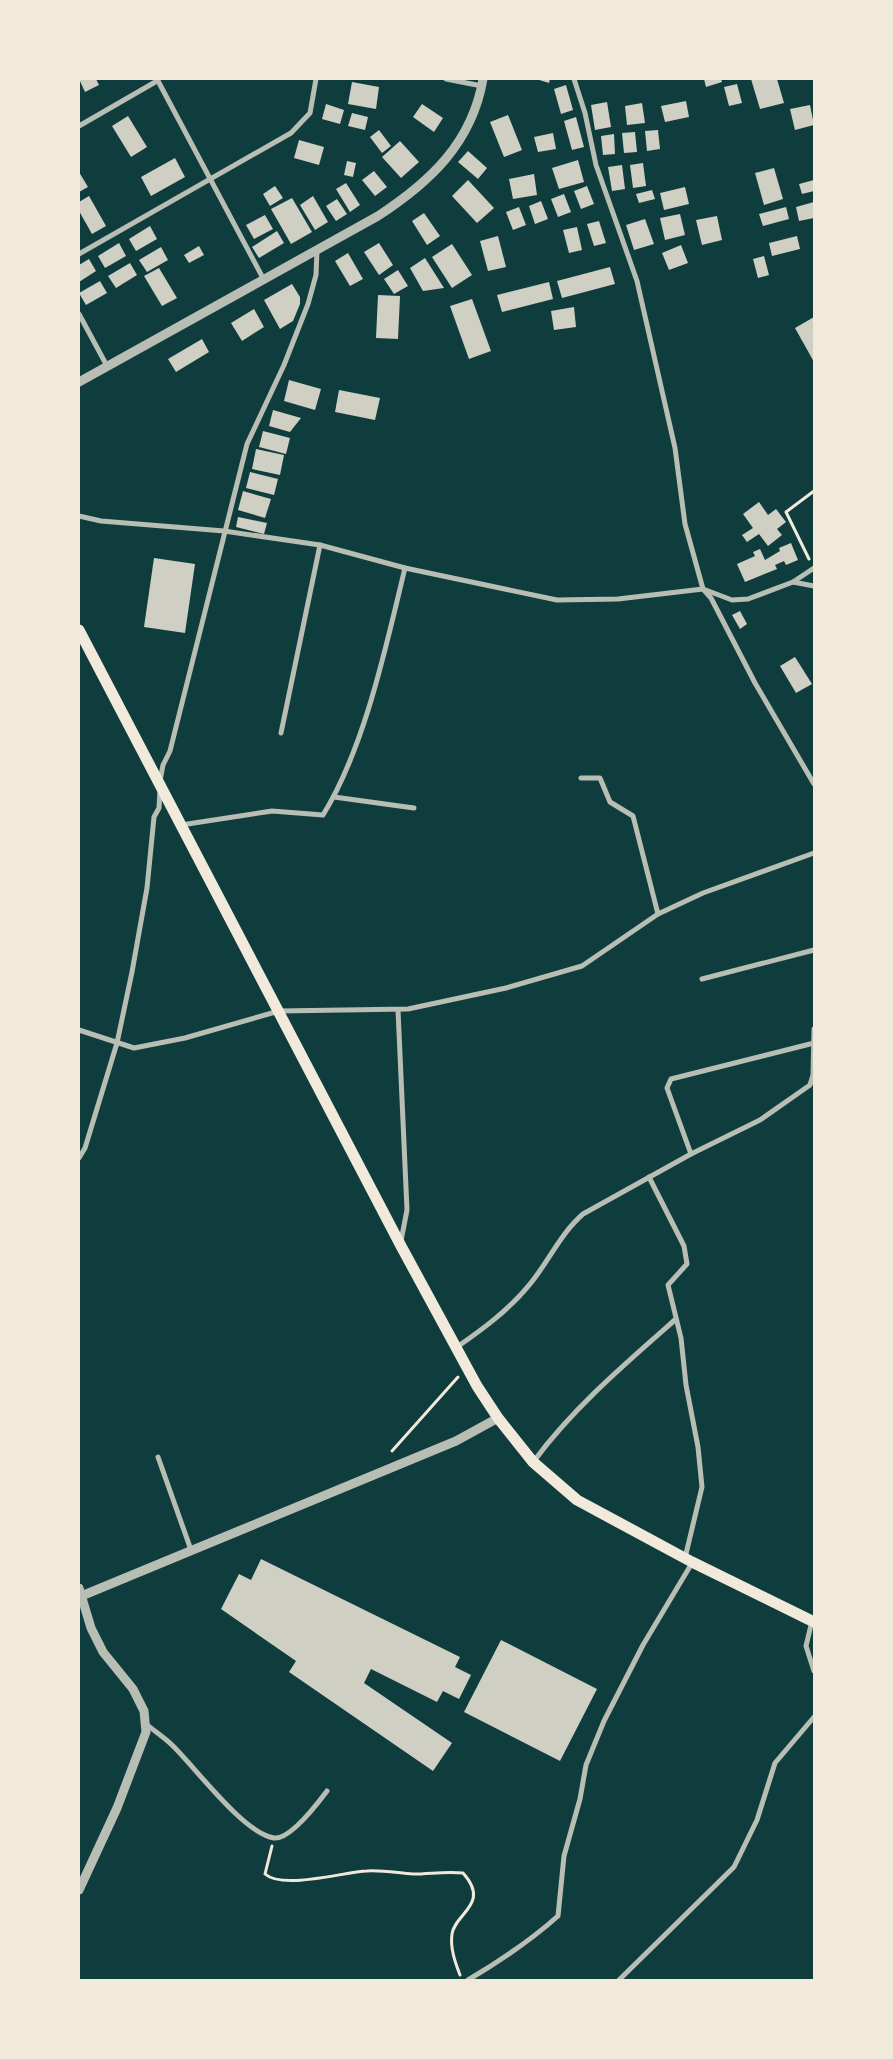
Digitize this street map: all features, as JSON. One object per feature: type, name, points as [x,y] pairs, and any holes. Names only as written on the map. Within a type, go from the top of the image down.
[{"type":"main road","points":[[79,630],[400,1246],[458,1347],[477,1386],[498,1418],[533,1462],[577,1500],[689,1560],[813,1620]]},
{"type":"street","points":[[79,254],[291,133],[310,113],[316,79]]},
{"type":"street","points":[[79,382],[378,216],[424,183],[443,164],[458,144],[471,119],[483,82],[446,79]]},
{"type":"street","points":[[574,79],[585,113],[596,165],[637,281],[675,448],[685,524],[703,589],[711,598],[755,683],[814,784]]},
{"type":"street","points":[[79,126],[157,80],[264,280]]},
{"type":"street","points":[[79,1158],[85,1148],[117,1043],[147,888],[154,817],[159,808],[163,765],[170,751],[224,531],[247,444],[284,365],[308,304],[316,275],[317,250]]},
{"type":"street","points":[[79,314],[108,366]]},
{"type":"street","points":[[79,516],[101,521],[224,531],[320,545],[405,568],[556,600],[618,599],[703,589],[732,600],[748,599],[793,582],[814,569]]},
{"type":"street","points":[[281,733],[320,545]]},
{"type":"street","points":[[181,825],[272,811],[323,815],[334,797],[358,736],[380,669],[405,568]]},
{"type":"street","points":[[793,582],[814,586]]},
{"type":"street","points":[[581,778],[600,778],[610,802],[634,816],[658,914]]},
{"type":"street","points":[[334,797],[414,808]]},
{"type":"street","points":[[79,1030],[134,1048],[185,1038],[279,1011],[398,1010],[488,992],[560,974],[582,966],[658,914],[703,893],[814,853]]},
{"type":"street","points":[[702,979],[814,950]]},
{"type":"street","points":[[398,1010],[407,1210],[400,1246]]},
{"type":"street","points":[[458,1347],[491,1322],[529,1285],[568,1228],[583,1214],[691,1154],[760,1120],[812,1087],[814,1029]]},
{"type":"street","points":[[691,1154],[667,1088],[671,1079],[682,1074],[814,1043]]},
{"type":"street","points":[[468,1980],[528,1941],[558,1916],[564,1856],[580,1799],[586,1765],[604,1721],[689,1560],[702,1487],[697,1439],[676,1319],[668,1285],[687,1264],[684,1246],[649,1177]]},
{"type":"street","points":[[533,1462],[549,1440],[607,1382],[676,1319]]},
{"type":"street","points":[[79,1890],[139,1755],[146,1732],[144,1711],[133,1690],[103,1652],[91,1628],[80,1593],[191,1550],[456,1441],[498,1418]]},
{"type":"street","points":[[158,1457],[191,1550]]},
{"type":"street","points":[[813,1620],[806,1646],[814,1671]]},
{"type":"street","points":[[619,1980],[734,1867],[757,1820],[775,1763],[814,1717]]},
{"type":"street","points":[[145,1723],[171,1744],[249,1827],[274,1838],[287,1835],[327,1791]]},
{"type":"path","points":[[814,491],[786,512],[814,569]]},
{"type":"path","points":[[392,1451],[459,1377]]},
{"type":"path","points":[[274,1838],[265,1874],[269,1878],[288,1881],[368,1871],[415,1874],[450,1871],[463,1873],[472,1886],[472,1902],[452,1932],[453,1958],[462,1980]]},
{"type":"building","points":[[79,79],[96,79],[99,85],[85,92]]},
{"type":"building","points":[[536,79],[550,79],[549,83]]},
{"type":"building","points":[[704,79],[721,79],[722,82],[706,87]]},
{"type":"building","points":[[751,79],[777,79],[784,103],[760,109]]},
{"type":"building","points":[[352,82],[379,87],[376,109],[348,104]]},
{"type":"building","points":[[737,84],[742,103],[729,106],[724,87]]},
{"type":"building","points":[[566,85],[573,110],[561,114],[554,89]]},
{"type":"building","points":[[686,101],[689,117],[665,122],[661,106]]},
{"type":"building","points":[[607,102],[611,127],[595,130],[591,105]]},
{"type":"building","points":[[642,103],[645,123],[627,125],[625,106]]},
{"type":"building","points":[[326,104],[344,110],[340,124],[322,119]]},
{"type":"building","points":[[422,104],[443,118],[434,132],[413,117]]},
{"type":"building","points":[[810,105],[814,125],[795,130],[790,109]]},
{"type":"building","points":[[352,113],[368,117],[365,130],[348,126]]},
{"type":"building","points":[[508,115],[522,150],[504,157],[490,122]]},
{"type":"building","points":[[128,116],[147,147],[131,157],[112,126]]},
{"type":"building","points":[[576,117],[584,147],[572,150],[564,121]]},
{"type":"building","points":[[379,130],[391,146],[382,153],[370,137]]},
{"type":"building","points":[[658,130],[660,149],[647,151],[645,131]]},
{"type":"building","points":[[635,132],[637,152],[624,153],[622,133]]},
{"type":"building","points":[[553,133],[556,149],[538,152],[534,137]]},
{"type":"building","points":[[614,134],[615,154],[603,155],[601,136]]},
{"type":"building","points":[[299,140],[324,147],[319,165],[294,158]]},
{"type":"building","points":[[400,141],[419,162],[401,178],[382,157]]},
{"type":"building","points":[[468,151],[487,168],[478,179],[458,162]]},
{"type":"building","points":[[175,158],[185,177],[151,196],[141,177]]},
{"type":"building","points":[[578,160],[584,182],[559,189],[552,168]]},
{"type":"building","points":[[347,161],[356,163],[353,177],[344,175]]},
{"type":"building","points":[[643,163],[646,186],[633,188],[630,165]]},
{"type":"building","points":[[622,165],[625,189],[612,191],[608,167]]},
{"type":"building","points":[[774,168],[783,199],[764,205],[755,173]]},
{"type":"building","points":[[374,171],[387,187],[375,196],[362,180]]},
{"type":"building","points":[[79,172],[88,187],[79,192]]},
{"type":"building","points":[[534,174],[537,195],[513,199],[509,179]]},
{"type":"building","points":[[468,180],[494,208],[477,223],[452,196]]},
{"type":"building","points":[[814,180],[814,191],[802,194],[799,184]]},
{"type":"building","points":[[346,183],[360,205],[350,212],[336,189]]},
{"type":"building","points":[[275,186],[283,198],[270,206],[263,194]]},
{"type":"building","points":[[587,186],[594,204],[581,209],[574,191]]},
{"type":"building","points":[[685,187],[689,204],[664,210],[660,193]]},
{"type":"building","points":[[652,190],[655,199],[639,203],[636,194]]},
{"type":"building","points":[[564,194],[571,212],[558,217],[551,199]]},
{"type":"building","points":[[89,196],[106,226],[92,234],[79,211],[79,202]]},
{"type":"building","points":[[313,196],[328,222],[315,230],[300,205]]},
{"type":"building","points":[[292,198],[312,232],[291,244],[271,209]]},
{"type":"building","points":[[337,199],[347,214],[336,221],[326,206]]},
{"type":"building","points":[[541,201],[548,219],[535,224],[529,206]]},
{"type":"building","points":[[814,202],[814,218],[799,221],[796,207]]},
{"type":"building","points":[[519,207],[526,225],[513,230],[506,212]]},
{"type":"building","points":[[786,207],[789,219],[763,226],[759,214]]},
{"type":"building","points":[[424,213],[440,236],[427,245],[412,221]]},
{"type":"building","points":[[680,214],[685,235],[665,240],[660,218]]},
{"type":"building","points":[[265,215],[273,229],[254,239],[246,225]]},
{"type":"building","points":[[717,216],[722,240],[702,245],[696,220]]},
{"type":"building","points":[[645,219],[654,244],[634,250],[626,225]]},
{"type":"building","points":[[599,221],[606,243],[594,246],[587,224]]},
{"type":"building","points":[[150,226],[157,239],[136,251],[129,239]]},
{"type":"building","points":[[577,227],[582,250],[569,253],[563,230]]},
{"type":"building","points":[[277,231],[284,243],[259,258],[252,247]]},
{"type":"building","points":[[498,236],[506,267],[488,271],[480,241]]},
{"type":"building","points":[[797,236],[800,249],[772,256],[769,243]]},
{"type":"building","points":[[119,243],[126,256],[105,268],[98,256]]},
{"type":"building","points":[[379,243],[393,265],[379,275],[364,252]]},
{"type":"building","points":[[452,244],[472,275],[452,288],[432,257]]},
{"type":"building","points":[[681,245],[688,263],[669,270],[662,253]]},
{"type":"building","points":[[199,246],[204,255],[189,263],[184,255]]},
{"type":"building","points":[[161,247],[168,260],[147,272],[139,260]]},
{"type":"building","points":[[348,253],[363,279],[350,286],[335,261]]},
{"type":"building","points":[[764,256],[769,275],[758,278],[753,259]]},
{"type":"building","points":[[425,258],[444,288],[423,291],[410,268]]},
{"type":"building","points":[[89,259],[96,271],[79,282],[79,265]]},
{"type":"building","points":[[130,263],[137,275],[116,288],[108,276]]},
{"type":"building","points":[[610,267],[615,284],[562,298],[557,281]]},
{"type":"building","points":[[159,268],[177,298],[162,306],[144,276]]},
{"type":"building","points":[[398,270],[408,286],[394,294],[384,279]]},
{"type":"building","points":[[100,281],[107,293],[86,305],[79,293]]},
{"type":"building","points":[[549,282],[553,299],[502,312],[497,295]]},
{"type":"building","points":[[292,284],[300,297],[300,304],[293,321],[280,329],[264,300]]},
{"type":"building","points":[[378,295],[400,296],[398,339],[376,338]]},
{"type":"building","points":[[472,299],[491,351],[469,359],[450,306]]},
{"type":"building","points":[[574,307],[576,327],[554,330],[551,311]]},
{"type":"building","points":[[254,309],[264,327],[242,341],[231,323]]},
{"type":"building","points":[[814,317],[814,362],[795,328]]},
{"type":"building","points":[[202,339],[209,352],[176,372],[168,359]]},
{"type":"building","points":[[289,380],[321,389],[315,410],[284,401]]},
{"type":"building","points":[[339,390],[380,398],[375,420],[335,412]]},
{"type":"building","points":[[273,410],[301,418],[290,432],[269,426]]},
{"type":"building","points":[[263,431],[290,438],[286,454],[259,447]]},
{"type":"building","points":[[256,449],[284,455],[280,475],[252,469]]},
{"type":"building","points":[[250,472],[278,479],[274,495],[246,488]]},
{"type":"building","points":[[243,491],[271,499],[265,518],[238,510]]},
{"type":"building","points":[[759,502],[768,515],[776,509],[786,522],[777,529],[782,535],[768,546],[759,534],[747,542],[742,535],[753,528],[743,514]]},
{"type":"building","points":[[238,517],[267,523],[264,534],[236,527]]},
{"type":"building","points":[[791,543],[798,560],[786,565],[784,561],[775,565],[777,569],[745,582],[737,564],[755,556],[753,552],[760,549],[765,560],[780,551],[779,548]]},
{"type":"building","points":[[154,558],[195,564],[185,633],[144,627]]},
{"type":"building","points":[[740,611],[747,624],[740,629],[732,615]]},
{"type":"building","points":[[795,657],[812,684],[796,693],[780,666]]},
{"type":"building","points":[[261,1559],[460,1657],[455,1667],[471,1675],[459,1699],[443,1691],[437,1702],[371,1669],[364,1683],[452,1743],[433,1771],[289,1672],[296,1661],[221,1609],[239,1574],[251,1580]]},
{"type":"building","points":[[501,1640],[597,1689],[560,1761],[464,1712]]}]
